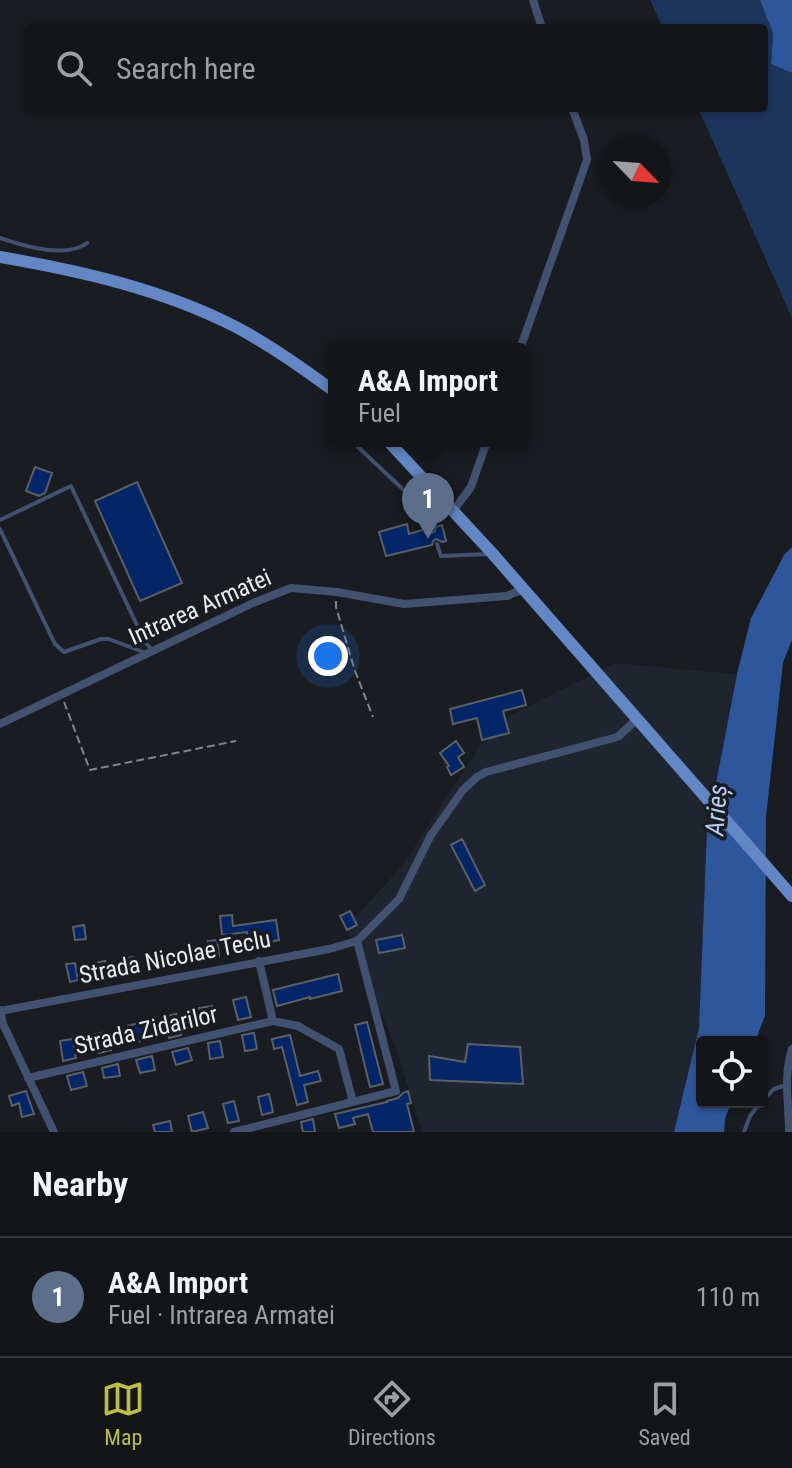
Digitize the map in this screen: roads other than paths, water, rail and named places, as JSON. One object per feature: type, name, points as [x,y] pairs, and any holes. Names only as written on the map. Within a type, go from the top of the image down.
[{"type":"main road","points":[[0,257],[85,273],[180,302],[236,327],[328,387]]},
{"type":"main road","points":[[394,447],[492,553],[792,896]]},
{"type":"street","points":[[533,0],[541,24]]},
{"type":"street","points":[[522,343],[587,160],[584,140],[574,112]]},
{"type":"street","points":[[453,511],[471,487],[485,447]]},
{"type":"street","name":"Intrarea Armatei","points":[[0,724],[291,588],[337,592],[404,604],[507,596],[523,589]]},
{"type":"street","points":[[234,1132],[395,1092],[357,941],[399,899],[431,835],[463,790],[477,777],[614,738],[637,719]]},
{"type":"street","name":"Strada Nicolae Teclu","points":[[54,1132],[3,1024],[0,1011],[329,949],[357,941]]},
{"type":"street","points":[[259,961],[273,1021],[298,1026],[339,1049],[353,1102]]},
{"type":"street","name":"Strada Zidarilor","points":[[28,1078],[273,1021]]},
{"type":"street","points":[[789,1132],[786,1085],[792,1049]]},
{"type":"lane","points":[[0,238],[40,249],[61,251],[79,249],[87,243]]},
{"type":"lane","points":[[358,447],[426,511],[431,528]]},
{"type":"lane","points":[[0,520],[71,486],[149,652]]},
{"type":"lane","points":[[0,529],[55,644],[64,652],[109,639],[149,652]]},
{"type":"lane","points":[[437,544],[441,556],[492,553]]},
{"type":"lane","points":[[768,1096],[774,1089],[786,1085]]},
{"type":"lane","points":[[744,1132],[757,1108]]},
{"type":"water","points":[[760,0],[792,0],[792,73],[771,64],[773,33]]},
{"type":"water","name":"Arieș","points":[[792,547],[792,640],[783,662],[766,817],[765,1016],[757,1036],[697,1036],[707,830],[751,618],[784,555]]},
{"type":"water","points":[[696,1040],[696,1108],[729,1108],[724,1132],[674,1132]]},
{"type":"place","name":"A&A Import","points":[[428,539]]}]
